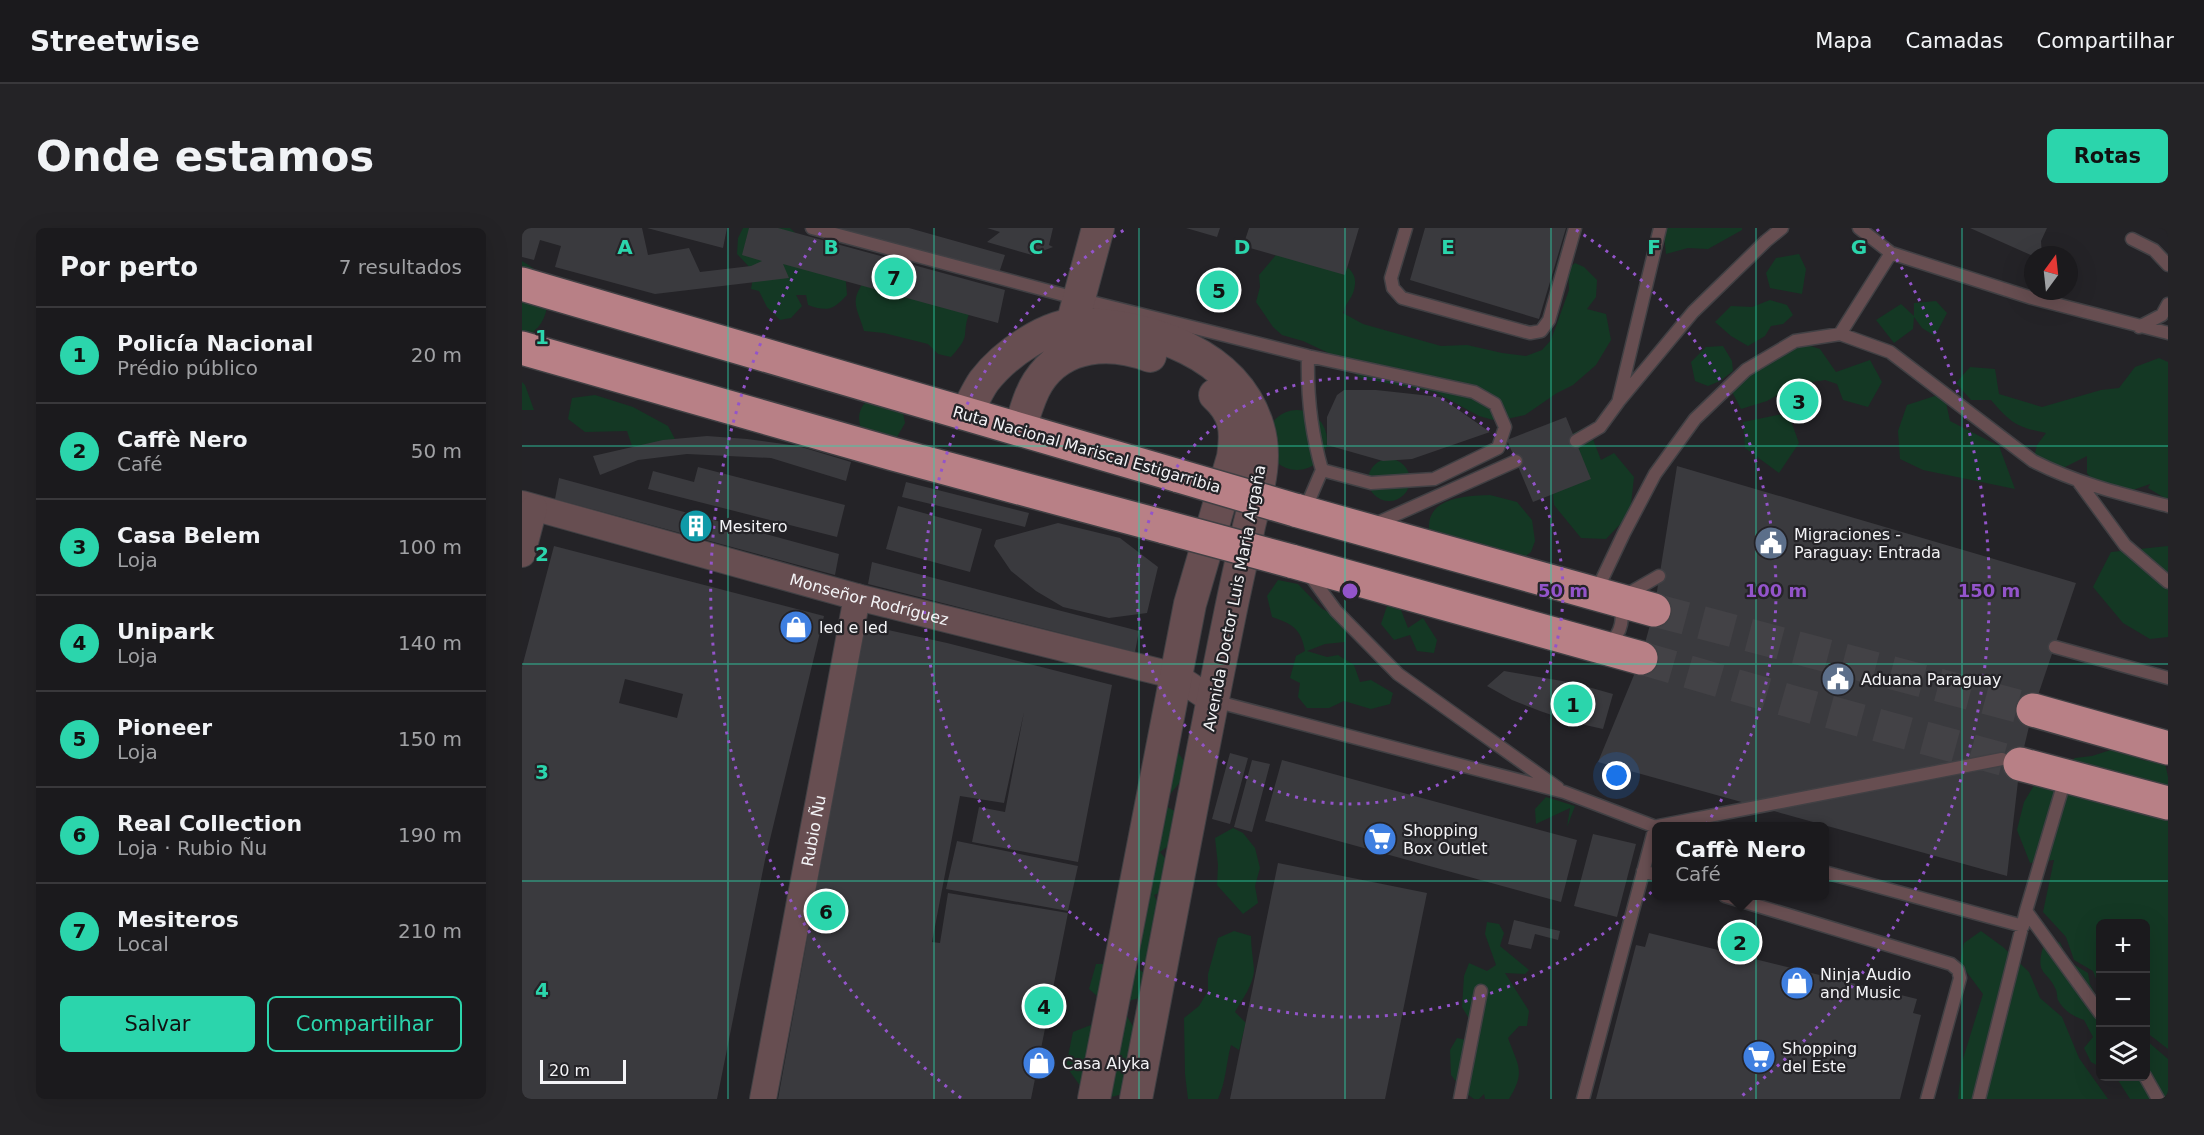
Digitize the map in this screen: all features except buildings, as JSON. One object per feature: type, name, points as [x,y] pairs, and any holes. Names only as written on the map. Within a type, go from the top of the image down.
[{"type":"highway","name":"Ruta Nacional Mariscal Estigarribia","points":[[522,284],[1363,530],[1654,610]]},
{"type":"highway","points":[[522,348],[881,451],[1641,657]]},
{"type":"highway","points":[[2033,710],[2168,748]]},
{"type":"highway","points":[[2011,762],[2168,802]]},
{"type":"street","points":[[1063,357],[1098,228]]},
{"type":"street","name":"Avenida Doctor Luis Maria Argaña","points":[[966,414],[984,382],[1006,359],[1075,311],[1105,324],[1138,329],[1193,351],[1239,388],[1258,426],[1262,444],[1262,470],[1230,612],[1136,1099]]},
{"type":"street","name":"Avenida Doctor Luis Maria Argaña","points":[[1020,429],[1030,397],[1050,367],[1063,357],[1081,349],[1108,347],[1134,350],[1178,367],[1209,389],[1220,400],[1235,425],[1233,457],[1190,604],[1095,1099]]},
{"type":"street","points":[[522,554],[528,506]]},
{"type":"street","name":"Monseñor Rodríguez","points":[[528,506],[857,597],[1176,676],[1213,701]]},
{"type":"street","name":"Rubio Ñu","points":[[763,1099],[857,597]]},
{"type":"lane","points":[[812,228],[1075,311],[1308,356],[1474,392],[1495,404],[1505,427],[1498,448],[1434,479],[1371,483],[1322,470]]},
{"type":"lane","points":[[1406,228],[1391,278],[1393,288],[1402,298],[1530,333],[1541,331],[1549,320],[1575,228]]},
{"type":"lane","points":[[1618,401],[1660,228]]},
{"type":"lane","points":[[1576,441],[1600,427],[1618,401],[1694,312],[1782,228]]},
{"type":"lane","points":[[1859,228],[1891,253],[2032,298],[2168,333]]},
{"type":"lane","points":[[2132,239],[2154,250],[2168,265]]},
{"type":"lane","points":[[1840,334],[1891,253]]},
{"type":"lane","points":[[2139,327],[2162,315],[2168,304]]},
{"type":"lane","points":[[1607,596],[1624,533],[1655,474],[1695,419],[1753,366],[1795,341],[1840,334],[1890,352],[2033,461],[2058,474],[2168,506]]},
{"type":"lane","points":[[1299,511],[1322,470],[1312,424],[1308,356]]},
{"type":"lane","points":[[1363,530],[1516,461]]},
{"type":"lane","points":[[2078,480],[2125,545],[2168,582]]},
{"type":"lane","points":[[1296,563],[1336,611],[1398,674],[1564,792]]},
{"type":"lane","points":[[1607,596],[1659,576]]},
{"type":"lane","points":[[1605,647],[1615,638],[1622,626],[1623,612],[1607,596]]},
{"type":"lane","points":[[2055,647],[2168,678]]},
{"type":"lane","points":[[1213,701],[1564,792],[1652,825]]},
{"type":"lane","points":[[1683,822],[2011,762]]},
{"type":"lane","points":[[1979,1099],[2026,911],[2066,775]]},
{"type":"lane","points":[[1583,1099],[1652,841]]},
{"type":"lane","points":[[1643,871],[1652,874]]},
{"type":"lane","points":[[1829,873],[2022,926]]},
{"type":"lane","points":[[1738,900],[1951,964],[1958,970],[1960,978],[1928,1099]]},
{"type":"lane","points":[[2026,911],[2096,1007]]},
{"type":"lane","points":[[1460,1099],[1481,991]]},
{"type":"lane","points":[[2147,1081],[2158,1099]]},
{"type":"green space","points":[[743,228],[790,228],[810,247],[845,271],[847,295],[834,307],[825,309],[808,305],[806,295],[796,295],[802,306],[791,318],[780,320],[767,307],[759,291],[751,289],[754,272],[737,254],[738,238]]},
{"type":"green space","points":[[1663,228],[1742,228],[1742,230],[1708,249],[1688,248],[1666,254]]},
{"type":"green space","points":[[1281,249],[1331,261],[1349,269],[1354,276],[1355,284],[1343,313],[1363,324],[1441,346],[1467,345],[1526,356],[1542,350],[1551,340],[1569,290],[1568,269],[1575,263],[1584,267],[1597,280],[1596,297],[1587,309],[1606,314],[1611,340],[1596,365],[1573,385],[1525,415],[1497,421],[1479,416],[1435,392],[1360,378],[1335,356],[1303,341],[1282,335],[1273,327],[1256,302],[1260,287],[1259,275]]},
{"type":"green space","points":[[1799,254],[1806,269],[1802,294],[1770,288],[1766,273],[1776,258]]},
{"type":"green space","points":[[522,261],[534,269],[543,280],[547,306],[537,329],[522,340]]},
{"type":"green space","points":[[865,280],[971,310],[966,322],[964,338],[951,357],[938,354],[928,344],[884,333],[864,331],[856,299]]},
{"type":"green space","points":[[1770,300],[1787,305],[1793,315],[1783,324],[1771,326],[1765,336],[1748,346],[1731,336],[1715,322],[1731,306],[1752,307]]},
{"type":"green space","points":[[1936,301],[1947,313],[1935,336],[1922,328],[1914,317],[1913,329],[1894,343],[1876,320],[1901,304],[1914,316],[1914,303]]},
{"type":"green space","points":[[1795,341],[1820,349],[1836,372],[1870,360],[1882,382],[1868,407],[1843,400],[1837,384],[1825,380],[1813,382],[1799,401],[1793,386],[1767,401],[1741,409],[1729,386]]},
{"type":"green space","points":[[1723,346],[1732,361],[1733,371],[1720,381],[1708,386],[1695,381],[1691,362],[1706,347]]},
{"type":"green space","points":[[2159,358],[2168,362],[2168,500],[2148,488],[2150,484],[2133,490],[2098,488],[2087,473],[2087,456],[2059,470],[2033,461],[2037,445],[2046,433],[2015,423],[1991,400],[1971,400],[1956,383],[1970,367],[1995,369],[1999,394],[2042,407],[2101,390],[2119,388],[2135,367]]},
{"type":"green space","points":[[522,382],[525,385],[534,410],[522,410]]},
{"type":"green space","points":[[1944,393],[1950,421],[1999,446],[2015,489],[1923,470],[1900,459],[1898,431],[1907,405]]},
{"type":"green space","points":[[595,395],[633,407],[668,426],[675,439],[660,457],[632,446],[627,431],[585,432],[568,419],[572,398]]},
{"type":"green space","points":[[869,399],[902,407],[905,423],[897,437],[890,441],[862,431],[859,414]]},
{"type":"green space","points":[[1297,410],[1314,415],[1322,423],[1327,440],[1322,457],[1314,465],[1297,470],[1280,465],[1272,457],[1267,440],[1272,423],[1280,415]]},
{"type":"green space","points":[[1788,413],[1799,443],[1779,473],[1745,448],[1743,422]]},
{"type":"green space","points":[[1588,426],[1601,460],[1614,453],[1634,477],[1630,514],[1606,539],[1581,538],[1554,505],[1552,485],[1564,438]]},
{"type":"green space","points":[[1389,459],[1397,460],[1404,465],[1409,472],[1409,488],[1404,495],[1397,500],[1389,501],[1381,500],[1374,495],[1369,488],[1368,480],[1369,472],[1374,465],[1381,460]]},
{"type":"green space","points":[[1490,495],[1517,502],[1532,520],[1535,541],[1531,552],[1516,564],[1447,553],[1445,534],[1429,529],[1430,518],[1441,504],[1470,496]]},
{"type":"green space","points":[[2168,546],[2168,637],[2150,639],[2123,623],[2093,587],[2111,552]]},
{"type":"green space","points":[[1278,580],[1298,584],[1321,608],[1347,623],[1345,642],[1325,644],[1307,651],[1327,657],[1338,655],[1354,665],[1360,682],[1371,680],[1393,693],[1390,704],[1371,709],[1344,701],[1329,708],[1307,708],[1298,697],[1300,683],[1290,678],[1296,656],[1305,651],[1301,637],[1294,628],[1272,617],[1267,596]]},
{"type":"green space","points":[[1387,606],[1401,610],[1408,628],[1423,618],[1437,640],[1434,653],[1417,651],[1410,635],[1394,640],[1381,624]]},
{"type":"green space","points":[[1171,742],[1190,770],[1162,804],[1180,814],[1183,835],[1160,852],[1169,863],[1176,886],[1154,895],[1161,910],[1157,960],[1129,964],[1143,972],[1145,997],[1131,1000],[1125,1013],[1151,1056],[1136,1088],[1112,1097],[1086,1094],[1066,1066],[1073,1032],[1101,1021],[1105,1003],[1089,989],[1096,964],[1127,964]]},
{"type":"green space","points":[[2120,747],[2142,760],[2165,763],[2168,777],[2168,1049],[2150,1035],[2150,919],[2096,919],[2096,979],[2093,971],[2074,960],[2066,937],[2043,912],[2054,860],[2030,863],[2017,830],[2024,802],[2036,782],[2075,758],[2092,756]]},
{"type":"green space","points":[[1546,797],[1575,806],[1567,827],[1570,808],[1536,824],[1535,809]]},
{"type":"green space","points":[[1233,828],[1243,833],[1255,848],[1260,868],[1255,886],[1258,903],[1243,914],[1217,885],[1218,865],[1215,838]]},
{"type":"green space","points":[[1487,922],[1499,924],[1504,933],[1500,946],[1529,970],[1525,974],[1505,973],[1529,1011],[1527,1026],[1519,1026],[1508,1038],[1519,1068],[1517,1082],[1509,1099],[1485,1099],[1484,1094],[1479,1099],[1474,1099],[1463,1091],[1451,1075],[1450,1050],[1457,1038],[1476,1042],[1474,1027],[1462,1007],[1464,976],[1469,963],[1487,971],[1496,965],[1485,934]]},
{"type":"green space","points":[[1234,931],[1251,936],[1254,969],[1250,986],[1235,1012],[1246,1023],[1239,1050],[1231,1045],[1223,1086],[1218,1099],[1188,1099],[1184,1018],[1199,1006],[1208,991],[1208,974],[1218,938]]},
{"type":"green space","points":[[1981,931],[2003,947],[2029,972],[2040,998],[2062,1017],[2079,1058],[2108,1099],[1958,1099],[1962,1062],[1983,994],[1960,963],[1964,943]]},
{"type":"green space","points":[[2060,942],[2068,961],[2088,973],[2090,984],[2096,995],[2096,1065],[2091,1062],[2084,1048],[2093,1037],[2084,1020],[2063,1007],[2053,983],[2041,968],[2043,947]]},
{"type":"green space","points":[[2150,1043],[2168,1059],[2168,1099],[2130,1099],[2119,1081],[2150,1081]]},
{"type":"tunnel","points":[[1654,610],[2033,710]]},
{"type":"tunnel","points":[[1641,658],[2020,764]]},
{"type":"place","name":"Mesiteros","points":[[894,277]]},
{"type":"place","name":"Pioneer","points":[[1219,290]]},
{"type":"place","name":"Casa Belem","points":[[1799,401]]},
{"type":"place","name":"Mesitero","points":[[696,526]]},
{"type":"place","name":"Migraciones - Paraguay: Entrada","points":[[1771,543]]},
{"type":"place","name":"led e led","points":[[796,627]]},
{"type":"place","name":"Aduana Paraguay","points":[[1838,679]]},
{"type":"place","name":"Policía Nacional","points":[[1573,704]]},
{"type":"place","name":"Shopping Box Outlet","points":[[1380,839]]},
{"type":"place","name":"Real Collection","points":[[826,911]]},
{"type":"place","name":"Caffè Nero","points":[[1740,942]]},
{"type":"place","name":"Ninja Audio and Music","points":[[1797,983]]},
{"type":"place","name":"Unipark","points":[[1044,1006]]},
{"type":"place","name":"Shopping del Este","points":[[1759,1057]]},
{"type":"place","name":"Casa Alyka","points":[[1039,1063]]}]
